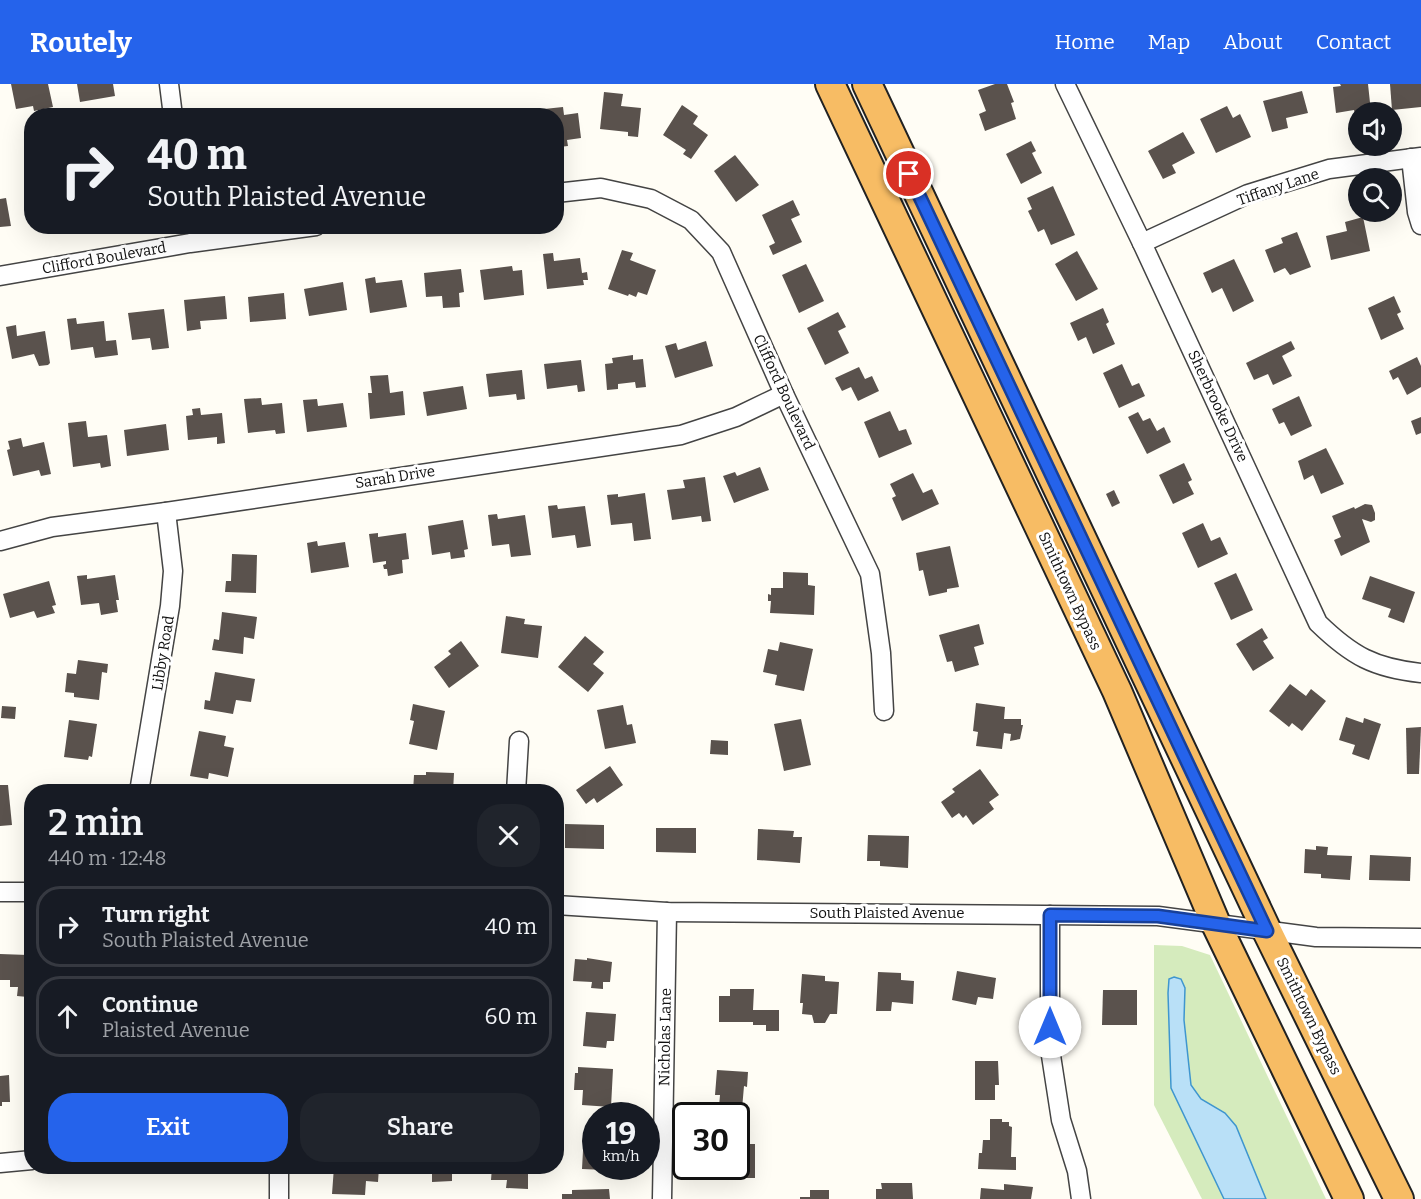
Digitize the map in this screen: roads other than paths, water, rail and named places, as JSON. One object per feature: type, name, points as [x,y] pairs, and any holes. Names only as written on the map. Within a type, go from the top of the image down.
[{"type":"highway","name":"Smithtown Bypass","points":[[830,84],[1117,691],[1216,924],[1349,1199]]},
{"type":"highway","name":"Smithtown Bypass","points":[[867,84],[1267,931],[1399,1199]]},
{"type":"street","points":[[169,84],[172,108]]},
{"type":"street","name":"Sherbrooke Drive","points":[[1065,84],[1142,243],[1318,624],[1339,643],[1368,662],[1397,670],[1421,673]]},
{"type":"street","points":[[1416,158],[1417,212],[1421,225]]},
{"type":"street","name":"Tiffany Lane","points":[[1142,243],[1248,194],[1329,170],[1416,158]]},
{"type":"street","name":"Clifford Boulevard","points":[[564,192],[601,188],[651,199],[691,219],[721,252],[784,394],[870,574],[881,653],[884,711]]},
{"type":"street","name":"Clifford Boulevard","points":[[0,276],[189,235]]},
{"type":"street","name":"Sarah Drive","points":[[0,541],[52,527],[681,435],[736,417],[784,394]]},
{"type":"street","name":"Libby Road","points":[[140,784],[170,606],[173,571],[166,512]]},
{"type":"street","points":[[516,784],[519,741]]},
{"type":"street","points":[[0,892],[24,892]]},
{"type":"street","name":"South Plaisted Avenue","points":[[564,906],[667,912],[1158,916],[1316,937],[1421,938]]},
{"type":"street","name":"Nicholas Lane","points":[[663,1199],[667,912]]},
{"type":"street","points":[[1050,915],[1050,1049],[1060,1120],[1077,1171],[1081,1199]]},
{"type":"street","points":[[0,1163],[24,1161]]},
{"type":"street","points":[[279,1174],[279,1199]]},
{"type":"water","points":[[1174,977],[1181,979],[1185,988],[1184,1020],[1191,1085],[1201,1099],[1225,1113],[1236,1126],[1266,1199],[1224,1199],[1171,1088],[1168,993],[1169,979]]}]
